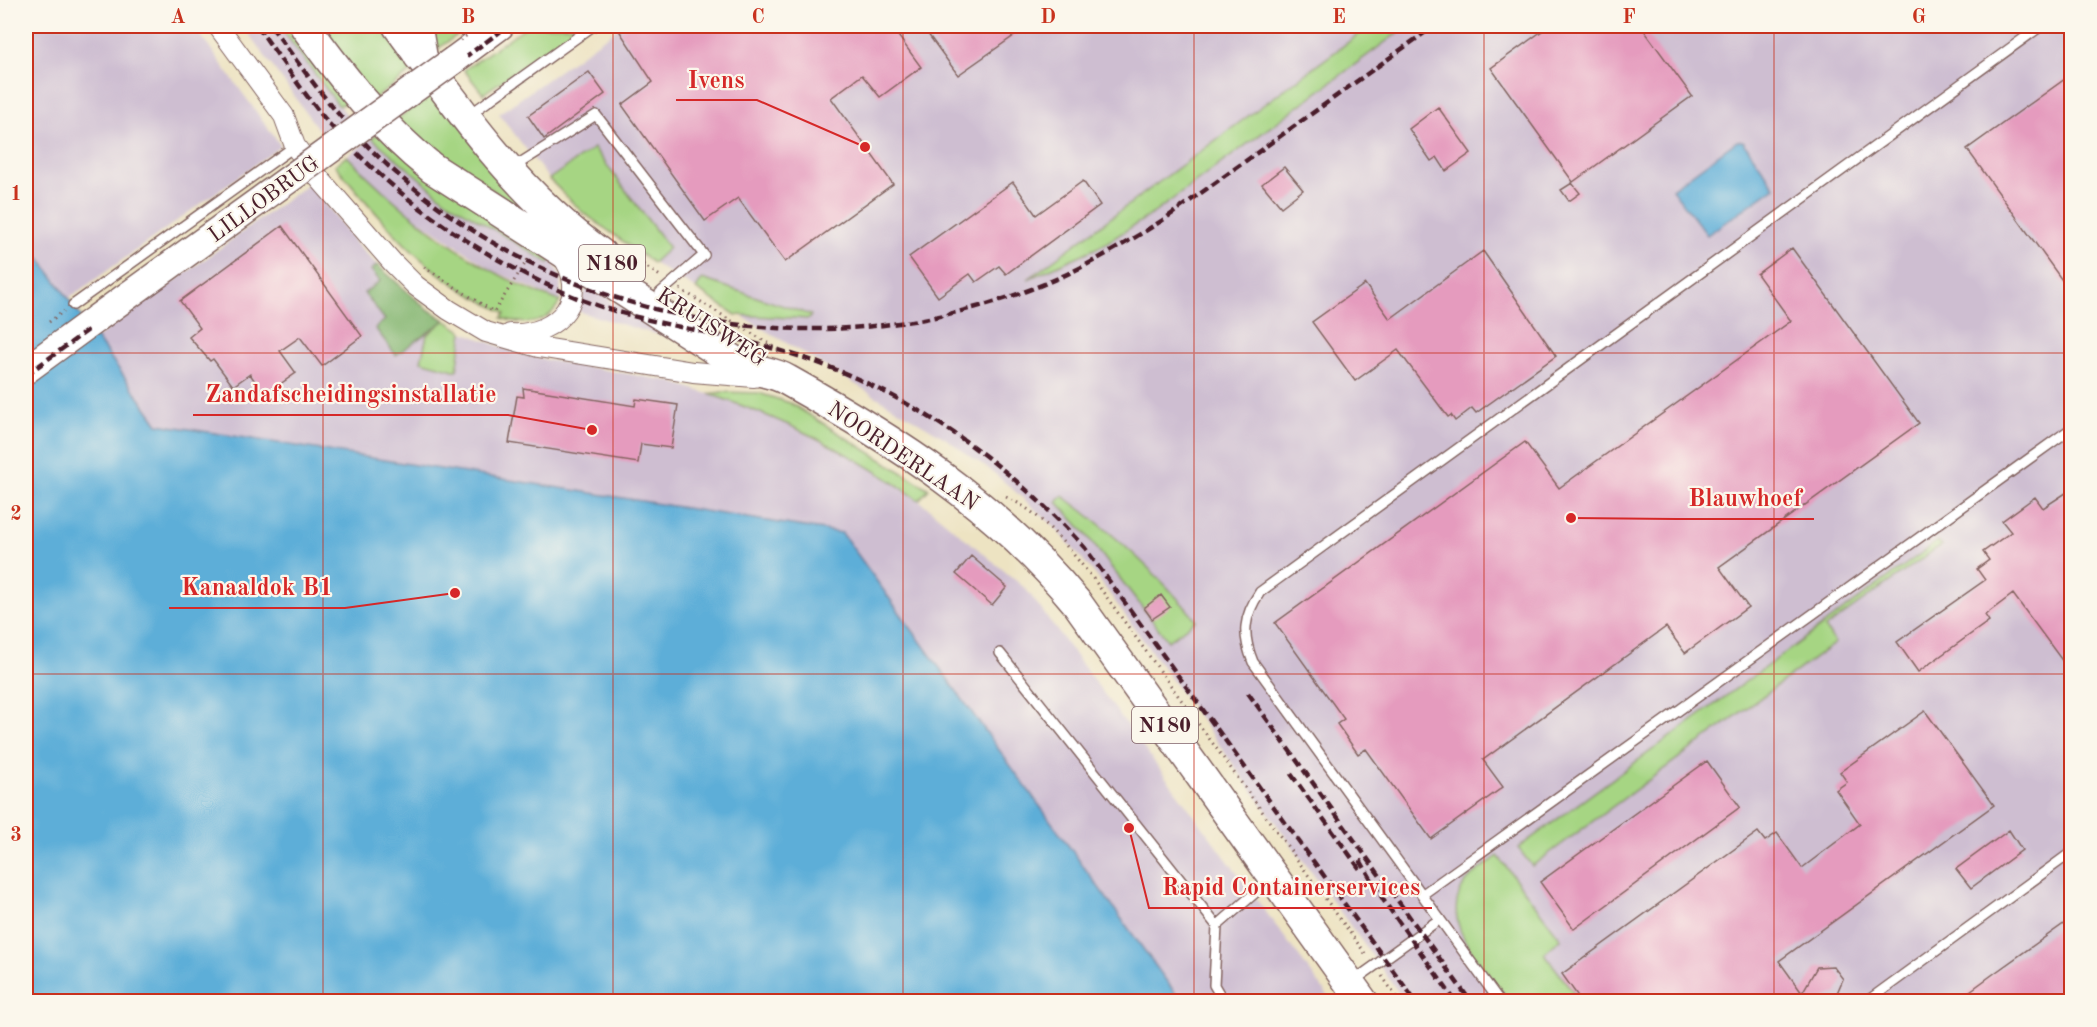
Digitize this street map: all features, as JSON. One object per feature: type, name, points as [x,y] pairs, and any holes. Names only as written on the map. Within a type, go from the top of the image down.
[{"type":"main road","name":"KRUISWEG","points":[[305,26],[355,94],[402,145],[459,187],[734,361],[784,378]]},
{"type":"main road","name":"KRUISWEG","points":[[398,26],[417,40],[467,116],[508,171],[544,209],[612,262],[767,357],[784,378]]},
{"type":"main road","name":"NOORDERLAAN","points":[[784,378],[911,454],[957,486],[1002,524],[1053,575],[1077,603],[1357,992]]},
{"type":"street","points":[[218,26],[284,116],[295,146],[325,186],[416,286],[448,310],[486,332],[538,347],[650,366],[744,377],[784,378]]},
{"type":"street","name":"LILLOBRUG","points":[[26,370],[501,26]]},
{"type":"street","points":[[486,332],[531,333],[548,328],[562,317],[568,306],[573,283],[570,268],[549,242]]},
{"type":"lane","points":[[467,116],[593,26]]},
{"type":"lane","points":[[1500,1002],[1253,662],[1245,643],[1244,623],[1249,607],[1260,592],[2041,26]]},
{"type":"lane","points":[[508,171],[596,115],[704,255],[660,293]]},
{"type":"lane","points":[[73,305],[295,146]]},
{"type":"lane","points":[[1423,894],[2072,428]]},
{"type":"lane","points":[[1000,652],[1217,926],[1214,985],[1224,1002]]},
{"type":"lane","points":[[1866,1002],[2072,852]]},
{"type":"lane","points":[[1217,926],[1273,878]]},
{"type":"lane","points":[[1357,992],[1440,919]]},
{"type":"path","points":[[420,264],[445,283],[494,312],[549,242]]},
{"type":"path","points":[[48,322],[73,305]]},
{"type":"shaded area","points":[[26,26],[194,26],[281,146],[68,299],[26,239]]},
{"type":"shaded area","points":[[243,26],[279,26],[349,118],[323,136]]},
{"type":"shaded area","points":[[621,26],[1370,26],[1031,277],[1154,213],[1407,26],[2071,26],[2071,1001],[1405,1001],[1095,574],[1053,525],[993,472],[945,438],[653,263],[581,211],[549,179],[499,114]]},
{"type":"shaded area","points":[[372,138],[445,200],[552,260],[561,277],[560,301],[494,271],[410,214],[375,185],[347,156]]},
{"type":"shaded area","points":[[310,183],[358,246],[383,271],[426,308],[463,332],[506,349],[542,359],[669,381],[760,411],[876,469],[919,500],[1026,589],[1332,1001],[1181,1001],[842,533],[158,424],[96,338]]},
{"type":"shaded area","points":[[588,284],[610,295],[609,301],[631,309],[650,320],[650,326],[673,331],[686,339],[651,333],[577,311]]},
{"type":"green space","points":[[279,26],[287,26],[346,102],[339,106]]},
{"type":"green space","points":[[314,26],[386,26],[418,67],[370,102]]},
{"type":"green space","points":[[422,26],[470,26],[433,52]]},
{"type":"green space","points":[[527,26],[580,26],[483,94],[464,70]]},
{"type":"green space","points":[[1370,26],[1407,26],[1154,213],[1103,245],[1028,279]]},
{"type":"green space","points":[[436,91],[548,226],[390,124]]},
{"type":"green space","points":[[377,134],[552,260],[549,263],[445,200],[372,138]]},
{"type":"green space","points":[[594,148],[669,248],[653,263],[581,211],[549,179]]},
{"type":"green space","points":[[347,156],[394,200],[445,241],[501,275],[560,301],[555,309],[535,322],[511,321],[502,318],[505,313],[442,276],[408,247],[335,165]]},
{"type":"green space","points":[[377,265],[426,308],[445,320],[396,355],[375,328],[385,320],[364,293],[380,281],[371,270]]},
{"type":"green space","points":[[702,279],[811,315],[809,319],[736,315],[696,289]]},
{"type":"green space","points":[[445,320],[463,332],[457,371],[421,361],[427,335]]},
{"type":"green space","points":[[759,393],[790,403],[929,489],[919,500],[895,483],[818,439],[792,426],[709,394]]},
{"type":"green space","points":[[1063,496],[1134,554],[1196,620],[1168,641],[1085,533],[1057,502]]},
{"type":"green space","points":[[1938,541],[1941,545],[1825,628],[1835,643],[1532,866],[1518,848]]},
{"type":"green space","points":[[1498,856],[1561,939],[1544,953],[1580,1001],[1509,1001],[1470,949],[1457,919],[1456,904],[1468,880]]},
{"type":"water","points":[[1737,141],[1743,141],[1775,187],[1707,235],[1672,189]]},
{"type":"water","points":[[26,239],[158,424],[842,533],[1181,1001],[26,1001]]},
{"type":"building","points":[[628,26],[891,26],[921,67],[880,97],[862,75],[831,98],[893,184],[785,262],[738,198],[705,221],[622,105],[653,82],[620,32]]},
{"type":"building","points":[[922,26],[1013,26],[1018,33],[958,75]]},
{"type":"building","points":[[1549,26],[1641,26],[1692,96],[1573,182],[1491,68]]},
{"type":"building","points":[[589,72],[605,94],[544,139],[528,116]]},
{"type":"building","points":[[2072,74],[2072,294],[1967,149]]},
{"type":"building","points":[[1438,107],[1471,153],[1446,171],[1437,157],[1431,161],[1409,129]]},
{"type":"building","points":[[1284,167],[1303,190],[1281,207],[1262,184]]},
{"type":"building","points":[[1083,181],[1100,205],[1006,274],[999,266],[976,282],[970,274],[938,297],[909,257],[1013,182],[1036,215]]},
{"type":"building","points":[[1572,183],[1580,193],[1569,201],[1561,190]]},
{"type":"building","points":[[282,226],[362,336],[322,366],[300,337],[280,351],[296,373],[270,391],[261,390],[250,374],[233,386],[213,359],[210,361],[189,337],[200,328],[180,301]]},
{"type":"building","points":[[1792,248],[1919,423],[1719,567],[1748,607],[1685,653],[1666,627],[1483,760],[1503,787],[1431,839],[1366,749],[1358,754],[1337,724],[1344,719],[1275,623],[1525,442],[1559,488],[1791,321],[1757,274]]},
{"type":"building","points":[[1483,251],[1556,356],[1476,413],[1472,408],[1455,421],[1451,415],[1448,417],[1398,350],[1355,381],[1312,322],[1365,284],[1390,319]]},
{"type":"building","points":[[523,388],[635,406],[636,399],[678,405],[671,448],[641,444],[638,463],[509,443],[517,396],[524,397]]},
{"type":"building","points":[[2072,489],[2072,674],[2013,594],[1985,615],[1989,621],[1918,672],[1897,642],[1985,580],[1977,569],[1989,560],[1983,552],[2011,532],[2002,521],[2035,497],[2043,508]]},
{"type":"building","points":[[971,556],[1007,587],[992,605],[956,574]]},
{"type":"building","points":[[1161,595],[1170,607],[1152,619],[1144,608]]},
{"type":"building","points":[[1925,711],[1994,805],[1779,961],[1802,993],[1817,967],[1833,966],[1843,979],[1837,993],[1811,1002],[1582,1002],[1562,974],[1758,832],[1765,841],[1777,833],[1802,868],[1860,824],[1836,790],[1847,782],[1840,772]]},
{"type":"building","points":[[1707,761],[1740,807],[1574,929],[1540,882]]},
{"type":"building","points":[[2009,830],[2022,850],[1971,888],[1956,869]]},
{"type":"building","points":[[2072,918],[2072,1002],[1955,1002],[1996,972]]},
{"type":"railway","points":[[257,26],[312,102],[357,153],[412,202],[472,244],[537,280],[595,305],[775,349],[820,363],[863,381],[944,426],[1018,482],[1085,548],[1416,1002]]},
{"type":"railway","points":[[271,26],[344,120],[376,155],[464,225],[540,268],[621,299],[705,320],[792,329],[879,326],[965,310],[1049,282],[1079,268],[1109,253],[1166,218],[1434,26]]},
{"type":"railway","points":[[26,375],[508,26]]},
{"type":"railway","points":[[1248,693],[1471,1002]]},
{"type":"railway","points":[[1291,774],[1362,872]]},
{"type":"railway","points":[[1360,860],[1384,901],[1456,1002]]},
{"type":"place","name":"Ivens","points":[[865,147]]},
{"type":"place","name":"Zandafscheidingsinstallatie","points":[[592,430]]},
{"type":"place","name":"Blauwhoef","points":[[1571,518]]},
{"type":"place","name":"Kanaaldok B1","points":[[455,593]]},
{"type":"place","name":"Rapid Containerservices","points":[[1129,828]]}]
